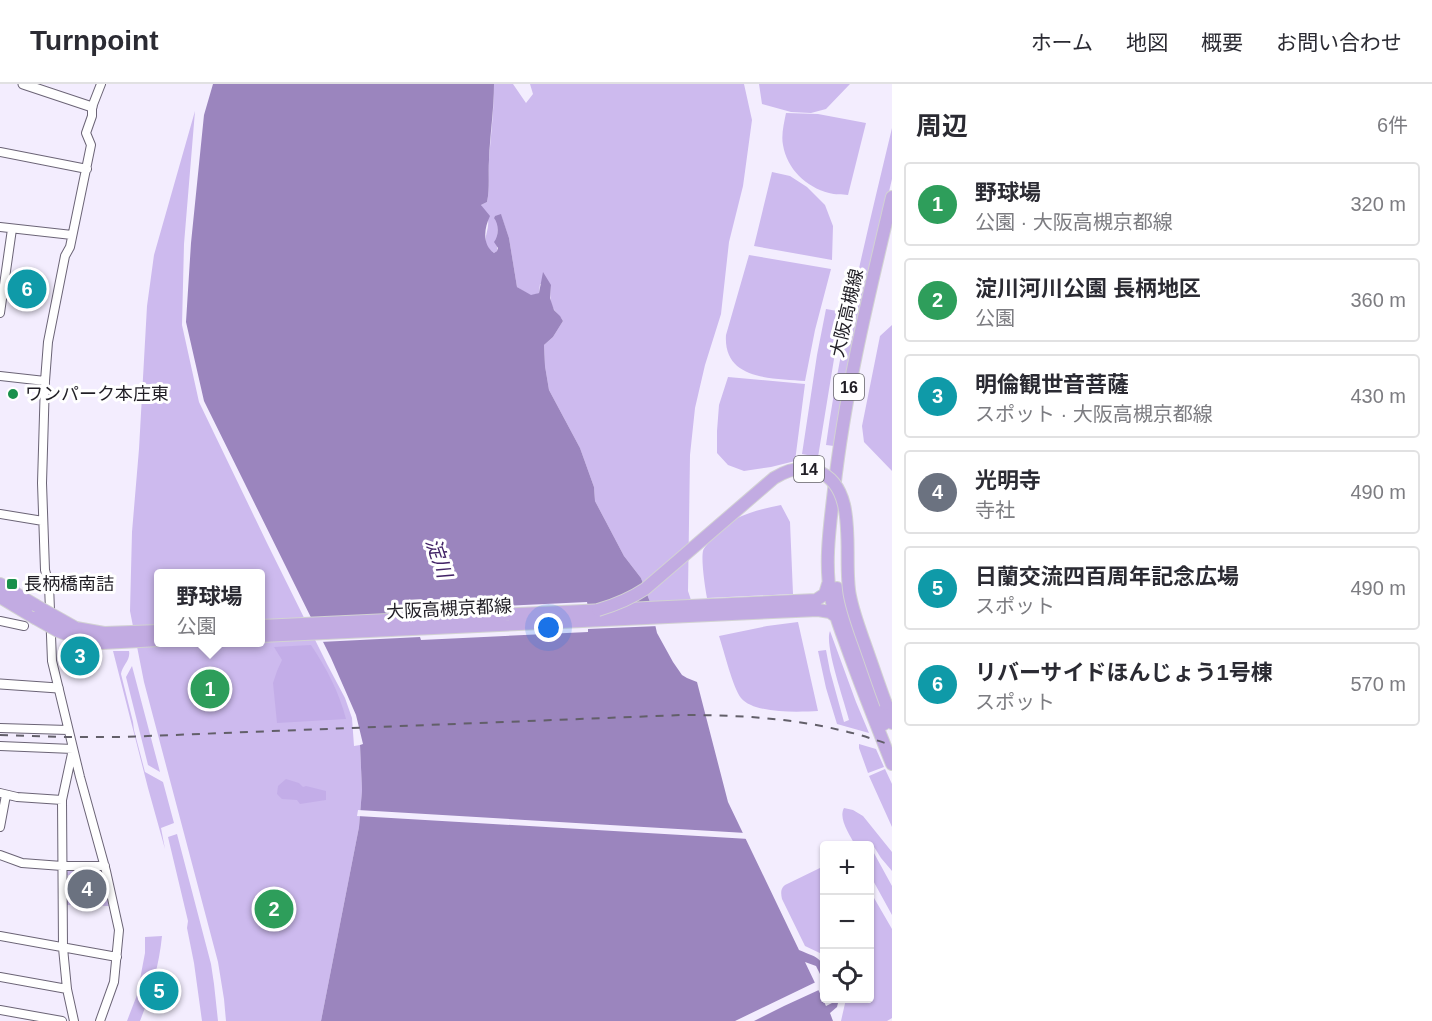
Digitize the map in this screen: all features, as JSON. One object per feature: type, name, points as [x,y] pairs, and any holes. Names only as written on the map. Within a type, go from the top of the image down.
[{"type":"main road","name":"大阪高槻線","points":[[834,596],[829,581],[831,519],[844,415],[859,338],[892,197]]},
{"type":"main road","name":"大阪高槻線","points":[[837,617],[834,596],[835,559],[850,415],[892,223]]},
{"type":"main road","name":"大阪高槻京都線","points":[[598,610],[627,600],[645,589],[774,478],[793,469],[813,470],[830,478],[842,496],[847,519],[847,578],[850,598],[892,723]]},
{"type":"main road","points":[[817,605],[825,594],[829,581]]},
{"type":"main road","points":[[0,584],[58,631],[97,638],[154,640]]},
{"type":"main road","points":[[817,605],[834,596],[892,749]]},
{"type":"main road","points":[[0,597],[35,612]]},
{"type":"main road","name":"大阪高槻京都線","points":[[265,636],[817,605]]},
{"type":"main road","name":"大阪高槻京都線","points":[[265,626],[598,610],[817,605],[837,617]]},
{"type":"main road","points":[[837,617],[866,701],[892,764]]},
{"type":"main road","points":[[97,638],[113,633],[154,631]]},
{"type":"street","points":[[23,84],[45,87],[92,107]]},
{"type":"street","points":[[100,1021],[114,982],[120,930],[52,661],[49,585],[45,570],[42,483],[48,342],[65,256],[70,248],[87,169],[91,145],[86,133],[92,116],[92,107],[101,84]]},
{"type":"street","points":[[0,152],[87,169]]},
{"type":"street","points":[[0,227],[72,236]]},
{"type":"street","points":[[0,313],[12,229]]},
{"type":"street","points":[[0,376],[45,381]]},
{"type":"street","points":[[0,514],[43,521]]},
{"type":"street","points":[[0,621],[24,626]]},
{"type":"street","points":[[0,684],[58,688]]},
{"type":"street","points":[[0,728],[68,730]]},
{"type":"street","points":[[0,746],[73,748]]},
{"type":"street","points":[[73,748],[62,800],[62,866],[63,948],[67,989],[74,1021]]},
{"type":"street","points":[[0,827],[3,794],[62,800]]},
{"type":"street","points":[[0,855],[22,863],[105,866]]},
{"type":"street","points":[[0,936],[117,957]]},
{"type":"street","points":[[0,977],[67,989]]},
{"type":"street","points":[[0,1011],[62,1021]]},
{"type":"shaded area","points":[[494,84],[513,84],[526,103],[533,94],[530,84],[744,84],[752,120],[743,186],[729,242],[721,314],[705,365],[695,408],[690,455],[688,591],[691,600],[650,602],[641,578],[624,556],[595,501],[594,487],[580,448],[549,390],[544,345],[553,337],[563,321],[552,306],[551,285],[540,284],[539,293],[531,296],[517,287],[509,238],[501,215],[494,217],[498,222],[497,251],[494,253],[487,245],[488,220],[481,205],[487,202],[488,197]]},
{"type":"shaded area","points":[[759,84],[850,84],[826,109],[811,113],[791,112],[762,104]]},
{"type":"shaded area","points":[[195,111],[184,244],[182,325],[199,402],[345,698],[352,718],[354,746],[360,745],[362,790],[359,827],[321,1021],[226,1021],[218,962],[144,682],[130,611],[132,532],[147,306],[154,255]]},
{"type":"shaded area","points":[[786,113],[818,114],[866,123],[848,195],[831,194],[821,190],[805,182],[793,169],[785,154],[782,141]]},
{"type":"shaded area","points":[[892,128],[892,179],[844,382],[834,446],[826,445],[847,325]]},
{"type":"shaded area","points":[[772,172],[790,176],[807,187],[825,205],[833,226],[832,260],[754,246]]},
{"type":"shaded area","points":[[749,255],[831,269],[805,381],[752,374],[741,369],[727,350],[726,335]]},
{"type":"shaded area","points":[[826,309],[843,312],[818,457],[802,454]]},
{"type":"shaded area","points":[[892,325],[892,471],[864,442],[862,426],[880,336]]},
{"type":"shaded area","points":[[728,377],[805,384],[795,461],[744,471],[728,465],[717,453],[719,405]]},
{"type":"shaded area","points":[[781,505],[790,522],[793,594],[707,598],[703,555],[711,539],[725,525],[734,520],[761,509]]},
{"type":"shaded area","points":[[798,622],[818,711],[777,711],[747,703],[741,698],[735,686],[719,636]]},
{"type":"shaded area","points":[[830,631],[869,733],[837,724],[818,651],[826,650],[844,722],[849,720],[832,661]]},
{"type":"shaded area","points":[[311,645],[332,681],[346,719],[277,723],[273,683],[282,660],[274,647]]},
{"type":"shaded area","points":[[113,651],[129,651],[129,657],[121,674],[134,730],[145,772],[163,782],[174,823],[161,828],[165,849],[148,788]]},
{"type":"shaded area","points":[[132,666],[160,772],[148,765],[126,677]]},
{"type":"shaded area","points":[[859,744],[876,749],[884,767],[868,773]]},
{"type":"shaded area","points":[[885,769],[892,784],[892,827],[869,776]]},
{"type":"shaded area","points":[[286,779],[299,783],[303,787],[326,791],[326,800],[300,804],[297,800],[282,799],[277,794],[278,786]]},
{"type":"shaded area","points":[[844,808],[863,816],[892,852],[892,871],[874,847],[874,841],[853,841],[842,817]]},
{"type":"shaded area","points":[[177,834],[211,964],[218,1021],[202,1021],[187,928],[188,921],[168,837]]},
{"type":"shaded area","points":[[874,853],[892,886],[892,915],[874,882]]},
{"type":"shaded area","points":[[820,868],[820,953],[805,946],[782,899],[782,888]]},
{"type":"shaded area","points":[[70,869],[99,870],[102,873],[109,906],[67,905],[67,896],[103,897],[103,885],[92,884],[92,881],[72,880],[71,876],[67,875]]},
{"type":"shaded area","points":[[874,898],[892,929],[892,1018],[887,1021],[841,1021],[845,1003],[874,1003]]},
{"type":"shaded area","points":[[162,936],[154,979],[140,1021],[127,1021],[137,995],[145,953],[145,937]]},
{"type":"water","name":"淀川","points":[[213,84],[494,84],[488,197],[487,202],[481,205],[490,216],[485,231],[487,246],[494,253],[497,251],[498,248],[494,242],[498,227],[494,218],[501,214],[509,238],[517,287],[531,295],[539,293],[543,272],[551,285],[550,298],[554,310],[563,321],[553,337],[544,345],[549,390],[580,448],[594,487],[595,501],[624,556],[641,578],[650,602],[657,633],[682,675],[697,682],[728,802],[799,950],[820,961],[820,974],[816,966],[805,962],[820,993],[820,1003],[825,1003],[826,1006],[838,1003],[830,1013],[833,1021],[321,1021],[359,827],[362,790],[360,745],[363,744],[356,715],[331,658],[204,401],[186,322],[191,243],[204,115]]},
{"type":"pier","points":[[649,590],[634,604],[654,604],[659,626],[588,629],[588,632],[421,640],[420,637],[320,642],[309,620],[420,614],[420,610],[587,602],[588,607]]},
{"type":"pier","points":[[358,810],[746,833],[749,839],[357,816]]},
{"type":"pier","points":[[818,981],[820,989],[754,1021],[735,1021]]},
{"type":"railway","points":[[0,735],[122,737],[703,715],[766,718],[807,723],[854,733],[892,745]]},
{"type":"place","name":"リバーサイドほんじょう1号棟","points":[[27,289]]},
{"type":"place","name":"ワンパーク本庄東","points":[[13,394]]},
{"type":"place","name":"長柄橋南詰","points":[[12,584]]},
{"type":"place","name":"明倫観世音菩薩","points":[[80,656]]},
{"type":"place","name":"野球場","points":[[210,689]]},
{"type":"place","name":"光明寺","points":[[87,889]]},
{"type":"place","name":"淀川河川公園 長柄地区","points":[[274,909]]},
{"type":"place","name":"日蘭交流四百周年記念広場","points":[[159,991]]}]
